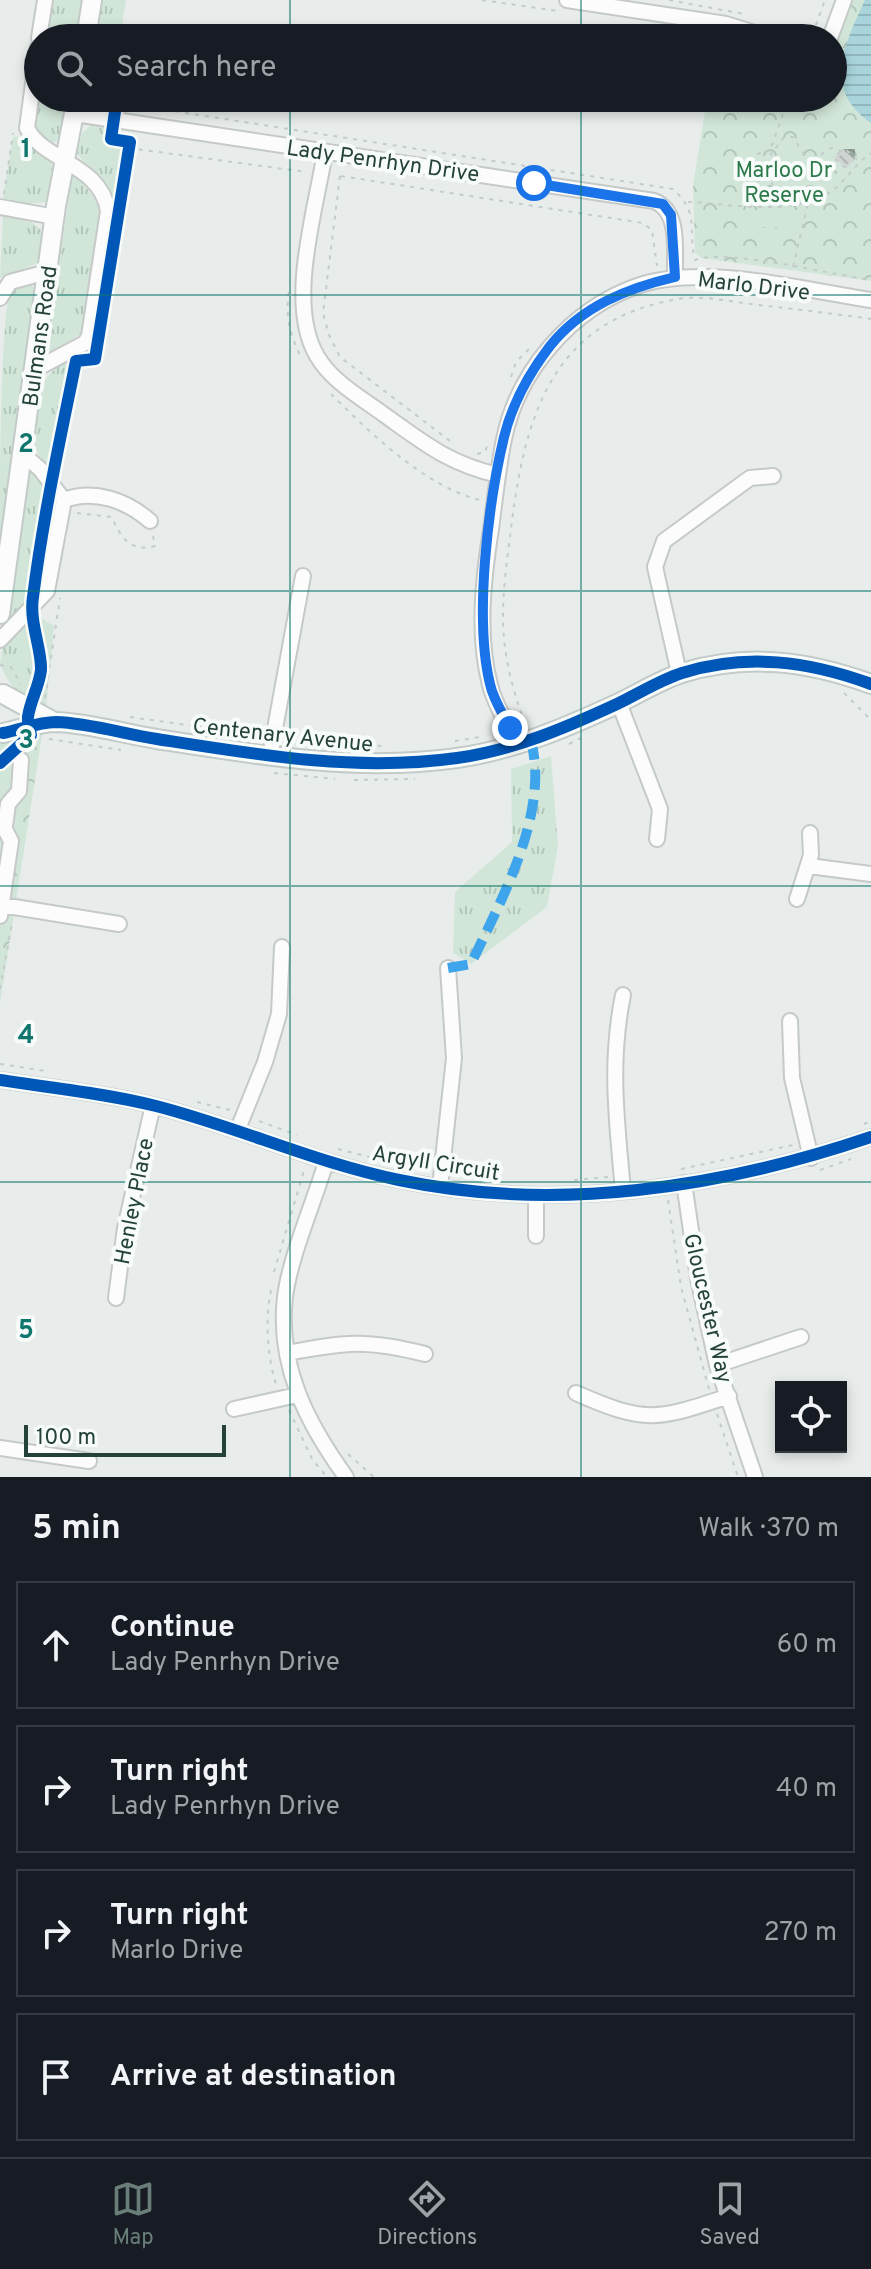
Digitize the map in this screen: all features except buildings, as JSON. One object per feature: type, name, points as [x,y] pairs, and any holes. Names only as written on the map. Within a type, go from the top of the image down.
[{"type":"street","points":[[41,24],[45,0]]},
{"type":"street","points":[[88,24],[92,0]]},
{"type":"street","points":[[567,0],[726,24]]},
{"type":"street","points":[[835,24],[844,0]]},
{"type":"street","points":[[29,112],[27,128],[37,144],[65,157],[84,172],[107,204],[100,278],[85,343],[34,370]]},
{"type":"street","name":"Bulmans Road","points":[[0,614],[55,217],[75,112]]},
{"type":"street","name":"Lady Penrhyn Drive","points":[[92,112],[114,120],[654,201],[663,204],[671,215],[675,270]]},
{"type":"street","points":[[325,152],[303,298],[303,312],[316,355],[343,384],[442,456],[498,475]]},
{"type":"street","points":[[0,207],[55,217]]},
{"type":"street","name":"Marlo Drive","points":[[518,746],[490,686],[482,627],[485,569],[504,436],[525,383],[551,344],[598,304],[675,270],[871,300]]},
{"type":"street","points":[[0,298],[10,282],[47,272]]},
{"type":"street","points":[[0,640],[47,591],[64,500],[40,469],[24,455]]},
{"type":"street","points":[[679,673],[655,567],[664,541],[750,478],[773,476]]},
{"type":"street","points":[[64,500],[80,495],[120,501],[150,521]]},
{"type":"street","points":[[271,756],[303,576]]},
{"type":"street","name":"Centenary Avenue","points":[[2,735],[52,722],[271,756],[346,765],[400,765],[460,758],[518,746],[619,703],[679,673],[732,661],[781,661],[825,667],[871,684]]},
{"type":"street","points":[[1,690],[9,714],[2,735]]},
{"type":"street","name":"Centenary Avenue","points":[[1,690],[37,702],[52,722]]},
{"type":"street","points":[[619,703],[660,809],[657,839]]},
{"type":"street","points":[[21,760],[19,791],[4,805],[2,823],[11,841],[1,910],[119,924]]},
{"type":"street","points":[[797,899],[809,866],[810,833]]},
{"type":"street","points":[[809,866],[871,874]]},
{"type":"street","points":[[238,1129],[265,1062],[279,1014],[282,947]]},
{"type":"street","points":[[440,1187],[454,1058],[448,968]]},
{"type":"street","points":[[623,995],[615,1035],[612,1076],[623,1191]]},
{"type":"street","points":[[790,1021],[792,1078],[811,1158]]},
{"type":"street","name":"Argyll Circuit","points":[[0,1080],[153,1105],[238,1129],[326,1162],[440,1187],[536,1195],[623,1191],[747,1174],[870,1140]]},
{"type":"street","name":"Henley Place","points":[[116,1298],[125,1228],[153,1105]]},
{"type":"street","points":[[326,1162],[285,1293],[287,1353],[297,1395],[322,1444],[346,1477]]},
{"type":"street","name":"Gloucester Way","points":[[684,1183],[698,1278],[717,1365],[755,1477]]},
{"type":"street","points":[[536,1195],[536,1236]]},
{"type":"street","points":[[717,1365],[801,1337]]},
{"type":"street","points":[[287,1353],[339,1343],[376,1342],[425,1354]]},
{"type":"street","points":[[576,1393],[616,1411],[653,1417],[729,1396]]},
{"type":"street","points":[[234,1409],[297,1395]]},
{"type":"street","points":[[0,1448],[89,1461]]},
{"type":"path","points":[[669,0],[745,15]]},
{"type":"path","points":[[816,24],[825,0]]},
{"type":"path","points":[[114,120],[115,112]]},
{"type":"path","points":[[773,206],[771,148],[783,112]]},
{"type":"path","points":[[772,194],[758,186],[759,179],[753,165],[757,154],[775,149],[784,137],[793,137],[810,162],[808,203],[793,268]]},
{"type":"path","points":[[810,162],[831,148],[841,151]]},
{"type":"path","points":[[849,171],[834,158],[844,148],[859,161]]},
{"type":"path","points":[[125,150],[340,176],[643,223],[649,225],[655,238],[655,267],[675,270],[695,260]]},
{"type":"path","points":[[687,202],[773,206],[808,203],[833,191],[859,161],[871,153]]},
{"type":"path","points":[[304,182],[305,172]]},
{"type":"path","points":[[340,176],[323,313],[329,335],[340,357],[423,424],[459,446]]},
{"type":"path","points":[[289,290],[287,305],[292,339],[305,363]]},
{"type":"path","points":[[525,724],[504,656],[503,574],[520,466],[539,400],[580,343],[618,319],[680,298],[710,298],[871,319]]},
{"type":"path","points":[[511,377],[516,362],[537,341]]},
{"type":"path","points":[[327,391],[390,450],[463,496],[485,501],[483,471],[491,436]]},
{"type":"path","points":[[470,454],[485,452]]},
{"type":"path","points":[[77,512],[112,517],[121,537],[142,548],[155,546],[150,521]]},
{"type":"path","points":[[37,702],[62,587]]},
{"type":"path","points":[[37,648],[41,668],[37,702],[52,722],[123,750]]},
{"type":"path","points":[[0,665],[11,667],[24,690]]},
{"type":"path","points":[[841,690],[871,720]]},
{"type":"path","points":[[124,716],[271,756],[338,779]]},
{"type":"path","points":[[452,742],[488,735]]},
{"type":"path","points":[[562,746],[587,735]]},
{"type":"path","points":[[271,756],[384,746]]},
{"type":"path","points":[[353,780],[397,781],[425,777]]},
{"type":"green space","points":[[51,0],[82,0],[78,24],[47,24]]},
{"type":"green space","points":[[100,0],[126,0],[122,24],[96,24]]},
{"type":"green space","name":"Marloo Dr Reserve","points":[[853,0],[871,0],[871,281],[701,258],[695,252],[693,186],[705,112],[847,112],[847,24],[844,24]]},
{"type":"green space","points":[[35,112],[64,112],[60,138],[51,145],[32,126]]},
{"type":"green space","points":[[92,124],[107,126],[106,140],[124,143],[115,205],[77,153],[82,133]]},
{"type":"green space","points":[[24,136],[53,165],[51,194],[47,202],[24,204],[3,198],[13,137]]},
{"type":"green space","points":[[73,171],[100,205],[82,333],[45,356]]},
{"type":"green space","points":[[789,205],[801,222],[799,227],[759,227],[765,206]]},
{"type":"green space","points":[[3,215],[33,223],[43,232],[38,263],[0,278]]},
{"type":"green space","points":[[30,284],[36,290],[0,536],[1,405],[7,304],[11,287]]},
{"type":"green space","points":[[70,358],[57,450],[50,471],[33,446],[36,406],[48,377]]},
{"type":"green space","points":[[30,470],[46,486],[30,597],[36,615],[54,626],[46,708],[18,691],[0,664]]},
{"type":"green space","points":[[15,721],[43,729],[0,1003],[0,739]]},
{"type":"green space","points":[[551,756],[558,846],[547,907],[471,964],[453,953],[455,892],[512,842],[511,769]]},
{"type":"water","points":[[865,0],[871,0],[871,123],[847,96],[847,43]]},
{"type":"marked path","points":[[448,968],[471,964],[519,856],[534,797],[535,769],[531,741]]},
{"type":"cycle path","points":[[0,763],[31,735],[28,717],[41,670],[32,607],[42,537],[76,361],[95,359],[130,142],[111,139],[115,112]]},
{"type":"cycle path","points":[[3,733],[56,722],[270,756],[344,762],[419,762],[457,758],[519,744],[617,704],[657,683],[706,667],[777,662],[824,670],[871,684]]},
{"type":"cycle path","points":[[0,1080],[137,1101],[399,1180],[458,1190],[518,1194],[638,1190],[697,1182],[756,1170],[871,1137]]},
{"type":"route","points":[[510,728],[490,686],[482,627],[485,569],[504,436],[525,383],[551,344],[584,313],[638,286],[675,277],[671,215],[663,204],[534,183]]}]
